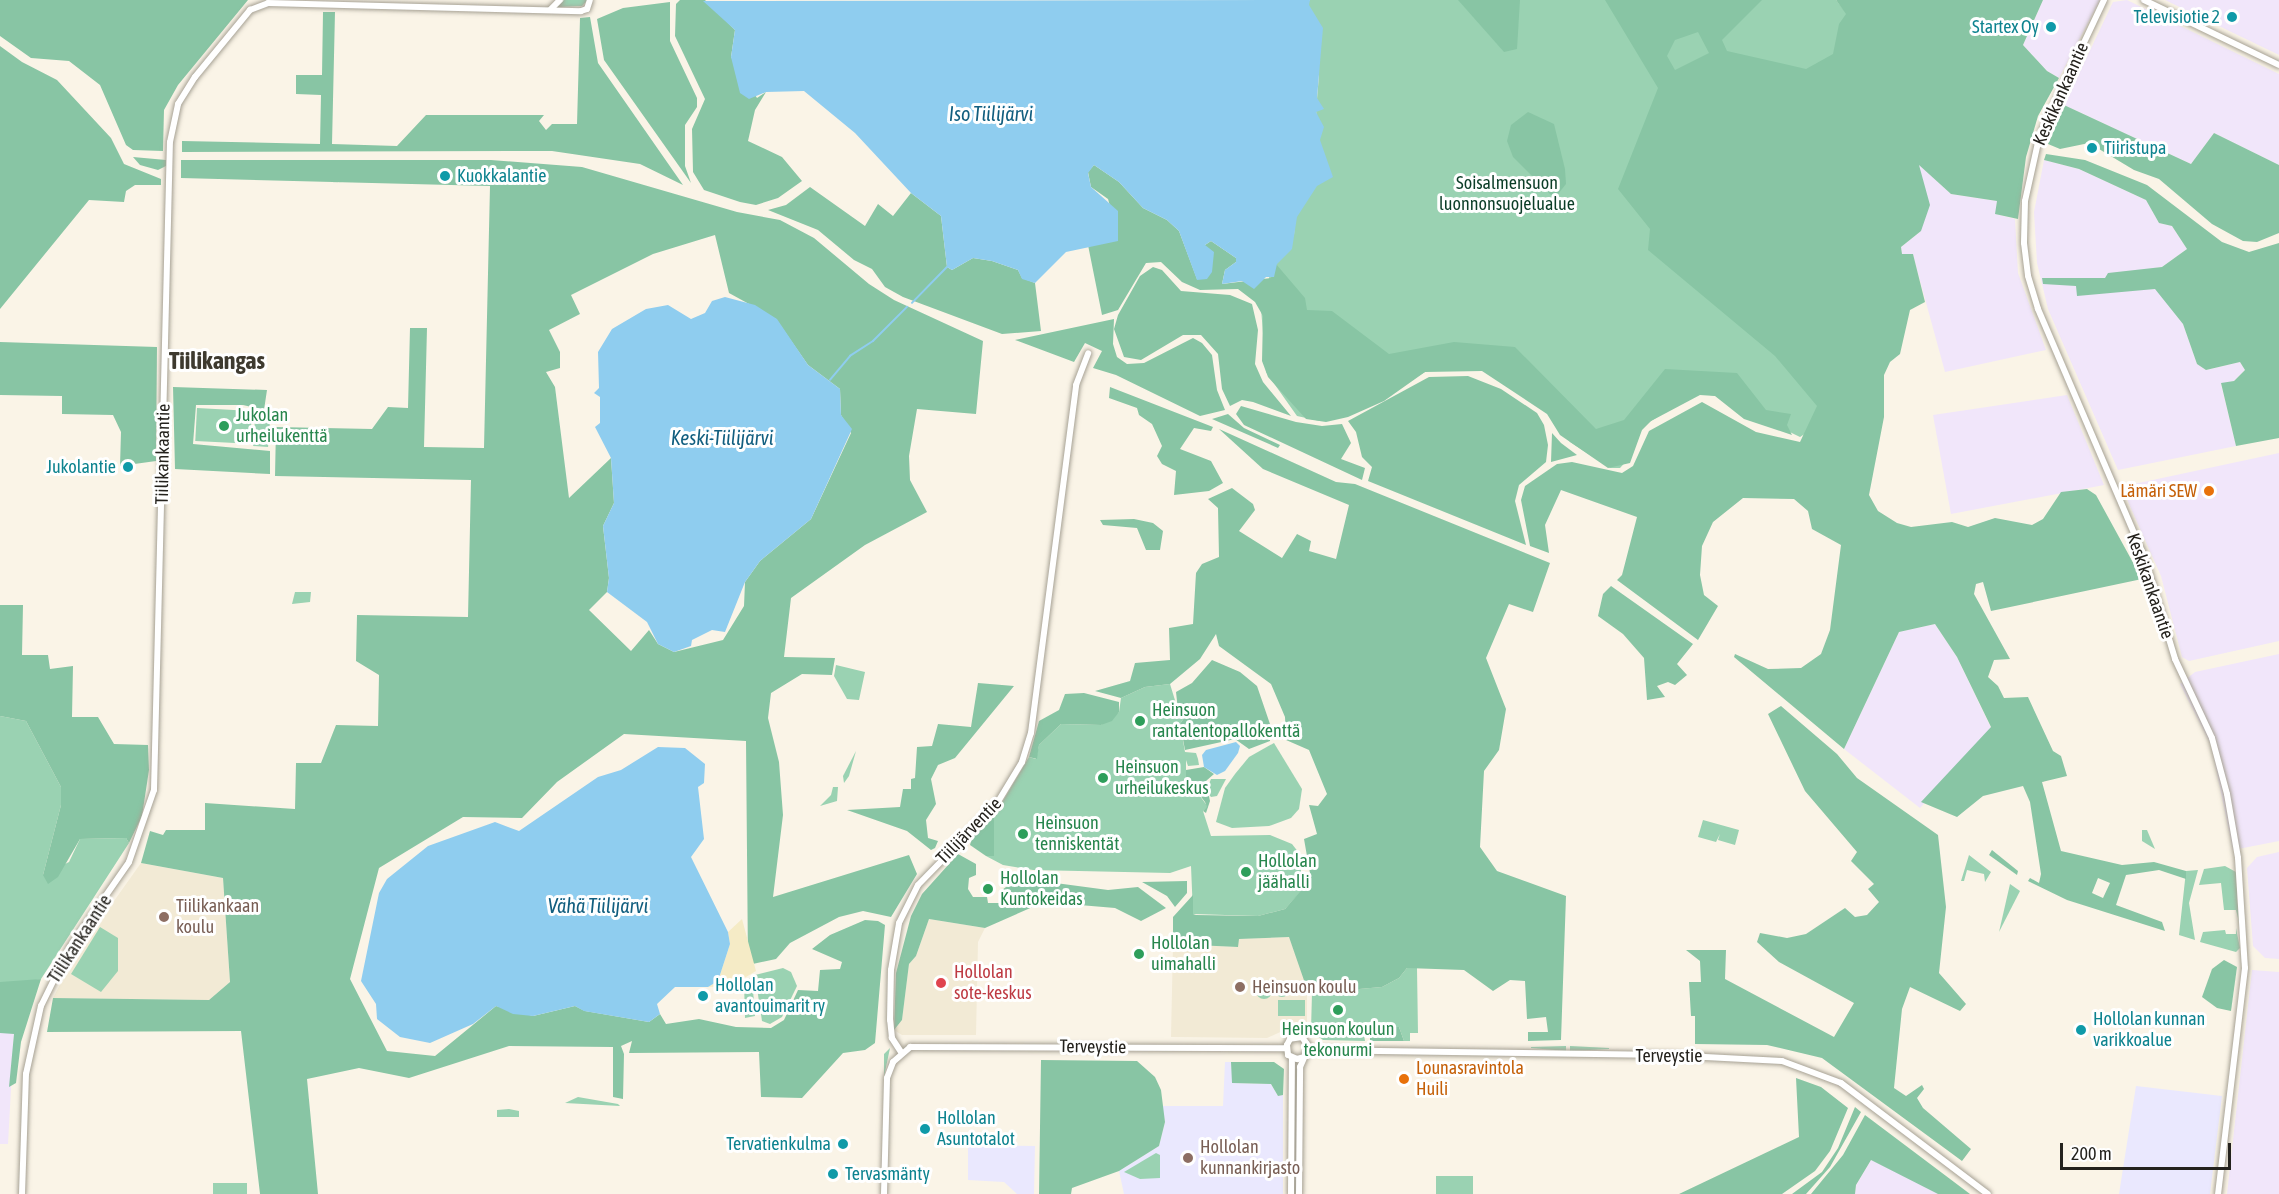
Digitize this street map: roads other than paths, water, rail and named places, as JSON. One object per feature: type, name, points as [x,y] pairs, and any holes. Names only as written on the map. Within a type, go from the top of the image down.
[{"type":"street","points":[[551,9],[560,0]]},
{"type":"street","name":"Tiilikankaantie","points":[[22,1194],[26,1074],[41,1006],[70,947],[129,862],[154,790],[170,158],[178,104],[195,76],[250,10],[268,3],[587,9],[590,0]]},
{"type":"street","name":"Keskikankaantie","points":[[2104,0],[2039,138],[2025,201],[2024,243],[2028,276],[2038,309],[2144,556],[2175,658],[2212,738],[2227,794],[2238,858],[2245,968],[2218,1194]]},
{"type":"street","points":[[2144,0],[2279,65]]},
{"type":"street","name":"Tiilijärventie","points":[[901,1052],[892,1038],[890,1020],[891,970],[899,923],[918,885],[996,805],[1017,771],[1031,733],[1076,385],[1088,353]]},
{"type":"street","points":[[1291,1194],[1292,1058],[1286,1048],[1290,1039],[1299,1036],[1306,1041],[1308,1050],[1300,1067],[1299,1194]]},
{"type":"street","name":"Terveystie","points":[[901,1052],[923,1046],[1286,1048]]},
{"type":"street","name":"Terveystie","points":[[1308,1050],[1667,1055],[1782,1061],[1841,1083],[1988,1194]]},
{"type":"street","points":[[884,1194],[887,1078],[901,1052]]},
{"type":"street","points":[[1292,1058],[1304,1057]]},
{"type":"water","name":"Iso Tiilijärvi","points":[[1310,0],[1309,5],[1323,28],[1317,98],[1324,109],[1316,112],[1324,127],[1320,140],[1333,177],[1317,186],[1297,217],[1292,249],[1277,264],[1274,277],[1266,277],[1254,289],[1242,281],[1222,284],[1225,270],[1236,262],[1236,258],[1211,241],[1205,245],[1214,252],[1212,272],[1207,279],[1197,280],[1179,231],[1167,220],[1143,208],[1119,182],[1094,165],[1088,173],[1091,187],[1118,211],[1118,241],[1066,252],[1035,283],[1022,279],[1018,270],[992,261],[973,258],[952,270],[947,267],[941,216],[911,193],[855,133],[804,91],[766,92],[749,99],[740,93],[731,57],[735,30],[703,1]]},
{"type":"water","name":"Keski-Tiilijärvi","points":[[725,297],[755,305],[777,319],[808,365],[840,389],[841,415],[852,429],[811,519],[760,561],[745,582],[725,632],[712,630],[692,640],[691,646],[674,652],[658,644],[647,622],[607,592],[609,578],[603,526],[614,503],[611,458],[595,427],[600,423],[600,397],[594,393],[599,388],[598,352],[612,329],[646,309],[668,305],[691,319],[705,313],[712,301]]},
{"type":"water","points":[[1236,742],[1240,746],[1238,753],[1225,771],[1217,775],[1204,767],[1202,755],[1206,750]]},
{"type":"water","name":"Vähä Tiilijärvi","points":[[658,747],[685,748],[705,764],[704,783],[698,787],[704,839],[691,857],[728,932],[730,944],[718,981],[708,987],[675,987],[657,1004],[660,1014],[649,1022],[584,1011],[575,1006],[533,1016],[513,1014],[496,1006],[473,1024],[430,1043],[400,1037],[377,1019],[376,1004],[361,981],[379,893],[387,879],[428,846],[495,822],[519,831],[598,777],[621,770]]},
{"type":"waterway","points":[[912,303],[947,267]]},
{"type":"waterway","points":[[830,380],[850,356],[873,341],[907,307]]},
{"type":"place","name":"Televisiotie 2","points":[[2232,17]]},
{"type":"place","name":"Startex Oy","points":[[2051,27]]},
{"type":"place","name":"Tiiristupa","points":[[2092,148]]},
{"type":"place","name":"Kuokkalantie","points":[[445,176]]},
{"type":"place","name":"Jukolan urheilukenttä","points":[[224,426]]},
{"type":"place","name":"Jukolantie","points":[[128,467]]},
{"type":"place","name":"Lämäri SEW","points":[[2209,491]]},
{"type":"place","name":"Heinsuon rantalentopallokenttä","points":[[1140,721]]},
{"type":"place","name":"Heinsuon urheilukeskus","points":[[1103,778]]},
{"type":"place","name":"Heinsuon tenniskentät","points":[[1023,834]]},
{"type":"place","name":"Hollolan jäähalli","points":[[1246,872]]},
{"type":"place","name":"Hollolan Kuntokeidas","points":[[988,889]]},
{"type":"place","name":"Tiilikankaan koulu","points":[[164,917]]},
{"type":"place","name":"Hollolan uimahalli","points":[[1139,954]]},
{"type":"place","name":"Hollolan sote-keskus","points":[[941,983]]},
{"type":"place","name":"Heinsuon koulu","points":[[1240,987]]},
{"type":"place","name":"Hollolan avantouimarit ry","points":[[703,996]]},
{"type":"place","name":"Heinsuon koulun tekonurmi","points":[[1338,1010]]},
{"type":"place","name":"Hollolan kunnan varikkoalue","points":[[2081,1030]]},
{"type":"place","name":"Lounasravintola Huili","points":[[1404,1079]]},
{"type":"place","name":"Hollolan Asuntotalot","points":[[925,1129]]},
{"type":"place","name":"Tervatienkulma","points":[[843,1144]]},
{"type":"place","name":"Hollolan kunnankirjasto","points":[[1188,1158]]},
{"type":"place","name":"Tervasmänty","points":[[833,1174]]},
{"type":"district","name":"Tiilikangas","points":[[217,361]]},
{"type":"park label","name":"Soisalmensuon luonnonsuojelualue","points":[[1507,194]]}]
